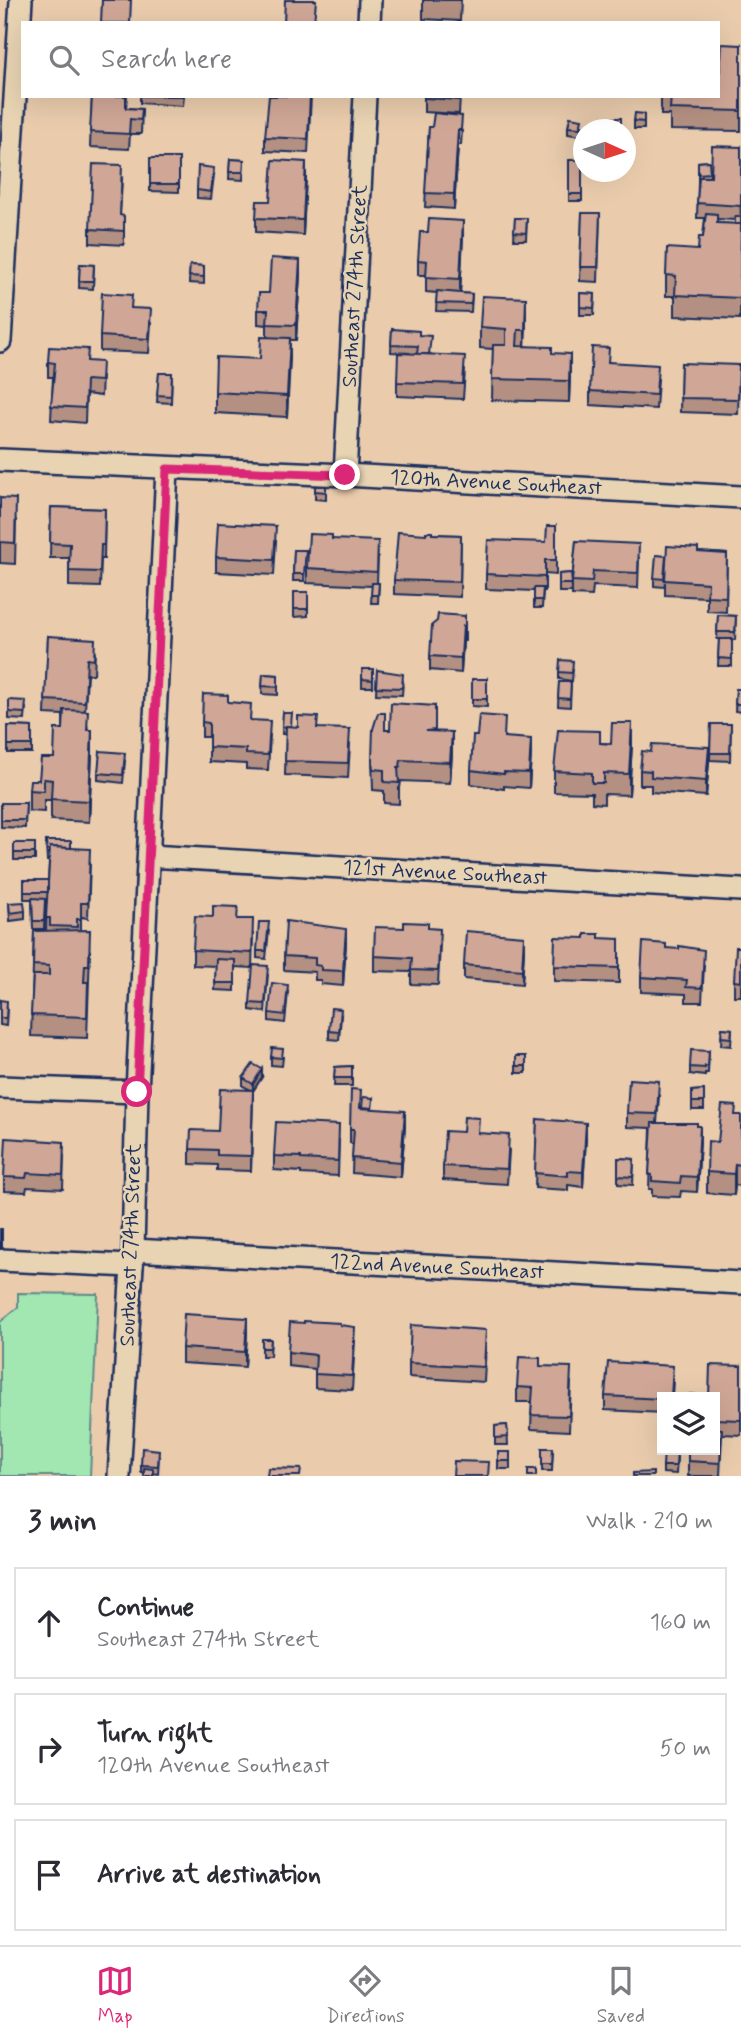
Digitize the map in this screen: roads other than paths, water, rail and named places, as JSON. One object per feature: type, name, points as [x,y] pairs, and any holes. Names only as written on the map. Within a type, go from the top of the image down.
[{"type":"street","points":[[0,341],[20,0]]},
{"type":"street","points":[[369,21],[370,0]]},
{"type":"street","name":"Southeast 274th Street","points":[[345,475],[365,98]]},
{"type":"street","name":"120th Avenue Southeast","points":[[0,460],[741,496]]},
{"type":"street","name":"Southeast 274th Street","points":[[119,1476],[133,1258],[137,1092],[167,469]]},
{"type":"street","name":"121st Avenue Southeast","points":[[149,856],[741,890]]},
{"type":"street","points":[[0,1087],[137,1092]]},
{"type":"street","name":"122nd Avenue Southeast","points":[[0,1260],[133,1258],[741,1283]]}]
